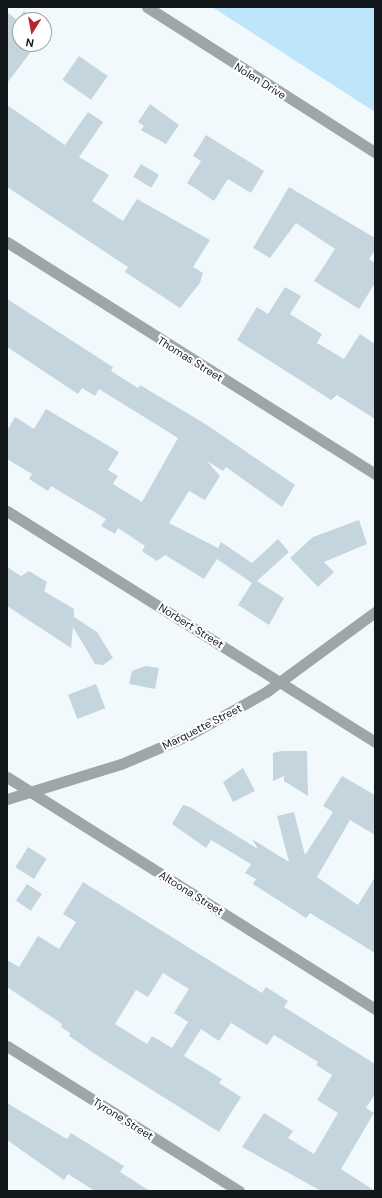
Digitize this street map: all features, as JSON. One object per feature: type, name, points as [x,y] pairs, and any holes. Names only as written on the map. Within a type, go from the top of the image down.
[{"type":"street","name":"Nolen Drive","points":[[147,7],[375,152]]},
{"type":"street","name":"Thomas Street","points":[[7,242],[375,474]]},
{"type":"street","name":"Norbert Street","points":[[7,511],[375,742]]},
{"type":"street","name":"Marquette Street","points":[[7,798],[155,751],[241,708],[280,682],[375,612]]},
{"type":"street","name":"Altoona Street","points":[[7,778],[375,1009]]},
{"type":"street","name":"Tyrone Street","points":[[7,1046],[239,1191]]},
{"type":"shaded area","points":[[212,7],[375,7],[375,112]]},
{"type":"building","points":[[7,12],[12,16],[12,52],[31,52],[7,83]]},
{"type":"building","points":[[79,56],[108,76],[91,100],[62,80]]},
{"type":"building","points":[[150,104],[179,125],[166,144],[141,130],[144,126],[138,122]]},
{"type":"building","points":[[7,105],[65,145],[88,112],[103,122],[79,157],[109,175],[92,201],[123,221],[137,199],[210,240],[193,267],[203,273],[200,283],[180,308],[125,272],[128,267],[7,187]]},
{"type":"building","points":[[206,135],[264,171],[251,193],[228,179],[214,201],[187,183],[201,161],[193,156]]},
{"type":"building","points":[[141,164],[159,175],[151,188],[133,177]]},
{"type":"building","points":[[289,187],[375,238],[375,250],[369,259],[375,263],[375,283],[359,309],[314,281],[335,249],[296,223],[270,258],[253,248]]},
{"type":"building","points":[[285,287],[301,296],[290,314],[322,334],[317,343],[344,359],[360,334],[375,344],[375,419],[337,395],[331,400],[237,340],[257,307],[268,314]]},
{"type":"building","points":[[7,299],[113,367],[111,371],[138,388],[140,385],[207,425],[295,485],[282,507],[226,467],[223,471],[207,461],[220,476],[205,500],[189,491],[169,523],[218,548],[221,542],[252,563],[278,539],[289,552],[257,581],[284,598],[269,625],[238,605],[252,583],[217,559],[204,579],[165,555],[157,561],[142,551],[145,546],[118,528],[115,534],[101,526],[106,519],[51,486],[48,491],[29,479],[32,474],[7,459],[7,431],[15,417],[34,429],[46,409],[119,452],[108,470],[118,476],[113,484],[142,502],[178,438],[99,389],[95,396],[82,388],[78,394],[7,347]]},
{"type":"building","points":[[359,520],[367,544],[324,562],[334,572],[318,587],[290,558],[313,537]]},
{"type":"building","points":[[7,567],[21,576],[29,571],[47,582],[44,591],[74,609],[74,617],[97,632],[113,658],[103,665],[95,664],[73,627],[71,648],[7,606]]},
{"type":"building","points":[[146,666],[159,668],[155,689],[129,684],[132,671]]},
{"type":"building","points":[[96,684],[105,708],[77,719],[68,695]]},
{"type":"building","points":[[281,751],[307,751],[308,796],[284,781],[284,776],[273,781],[273,753]]},
{"type":"building","points":[[243,768],[255,791],[233,802],[223,782]]},
{"type":"building","points":[[342,776],[375,795],[375,835],[350,820],[317,877],[358,905],[375,877],[375,953],[310,913],[306,918],[253,884],[256,879],[245,873],[251,864],[211,840],[206,848],[172,824],[183,805],[190,807],[258,849],[252,839],[289,862],[277,816],[294,812],[305,855],[333,812],[323,806]]},
{"type":"building","points":[[28,847],[47,859],[34,879],[15,867]]},
{"type":"building","points":[[83,882],[262,993],[266,987],[288,1001],[284,1007],[375,1064],[375,1094],[366,1108],[374,1113],[341,1169],[375,1191],[321,1191],[242,1147],[264,1113],[293,1131],[288,1138],[314,1154],[338,1113],[317,1100],[332,1075],[316,1065],[318,1062],[274,1035],[267,1045],[231,1023],[219,1041],[201,1029],[184,1056],[222,1079],[219,1083],[241,1097],[219,1132],[101,1058],[69,1036],[70,1033],[61,1027],[62,1024],[7,987],[7,960],[19,967],[38,936],[59,949],[76,922],[63,914]],"holes":[[[163,973],[189,989],[174,1013],[188,1022],[172,1048],[152,1036],[147,1044],[115,1024],[136,990],[148,997]]]},
{"type":"building","points":[[27,884],[42,894],[31,911],[16,901]]},
{"type":"building","points":[[7,1103],[67,1139],[71,1133],[124,1166],[120,1172],[150,1191],[95,1191],[68,1174],[64,1180],[7,1140]]}]
